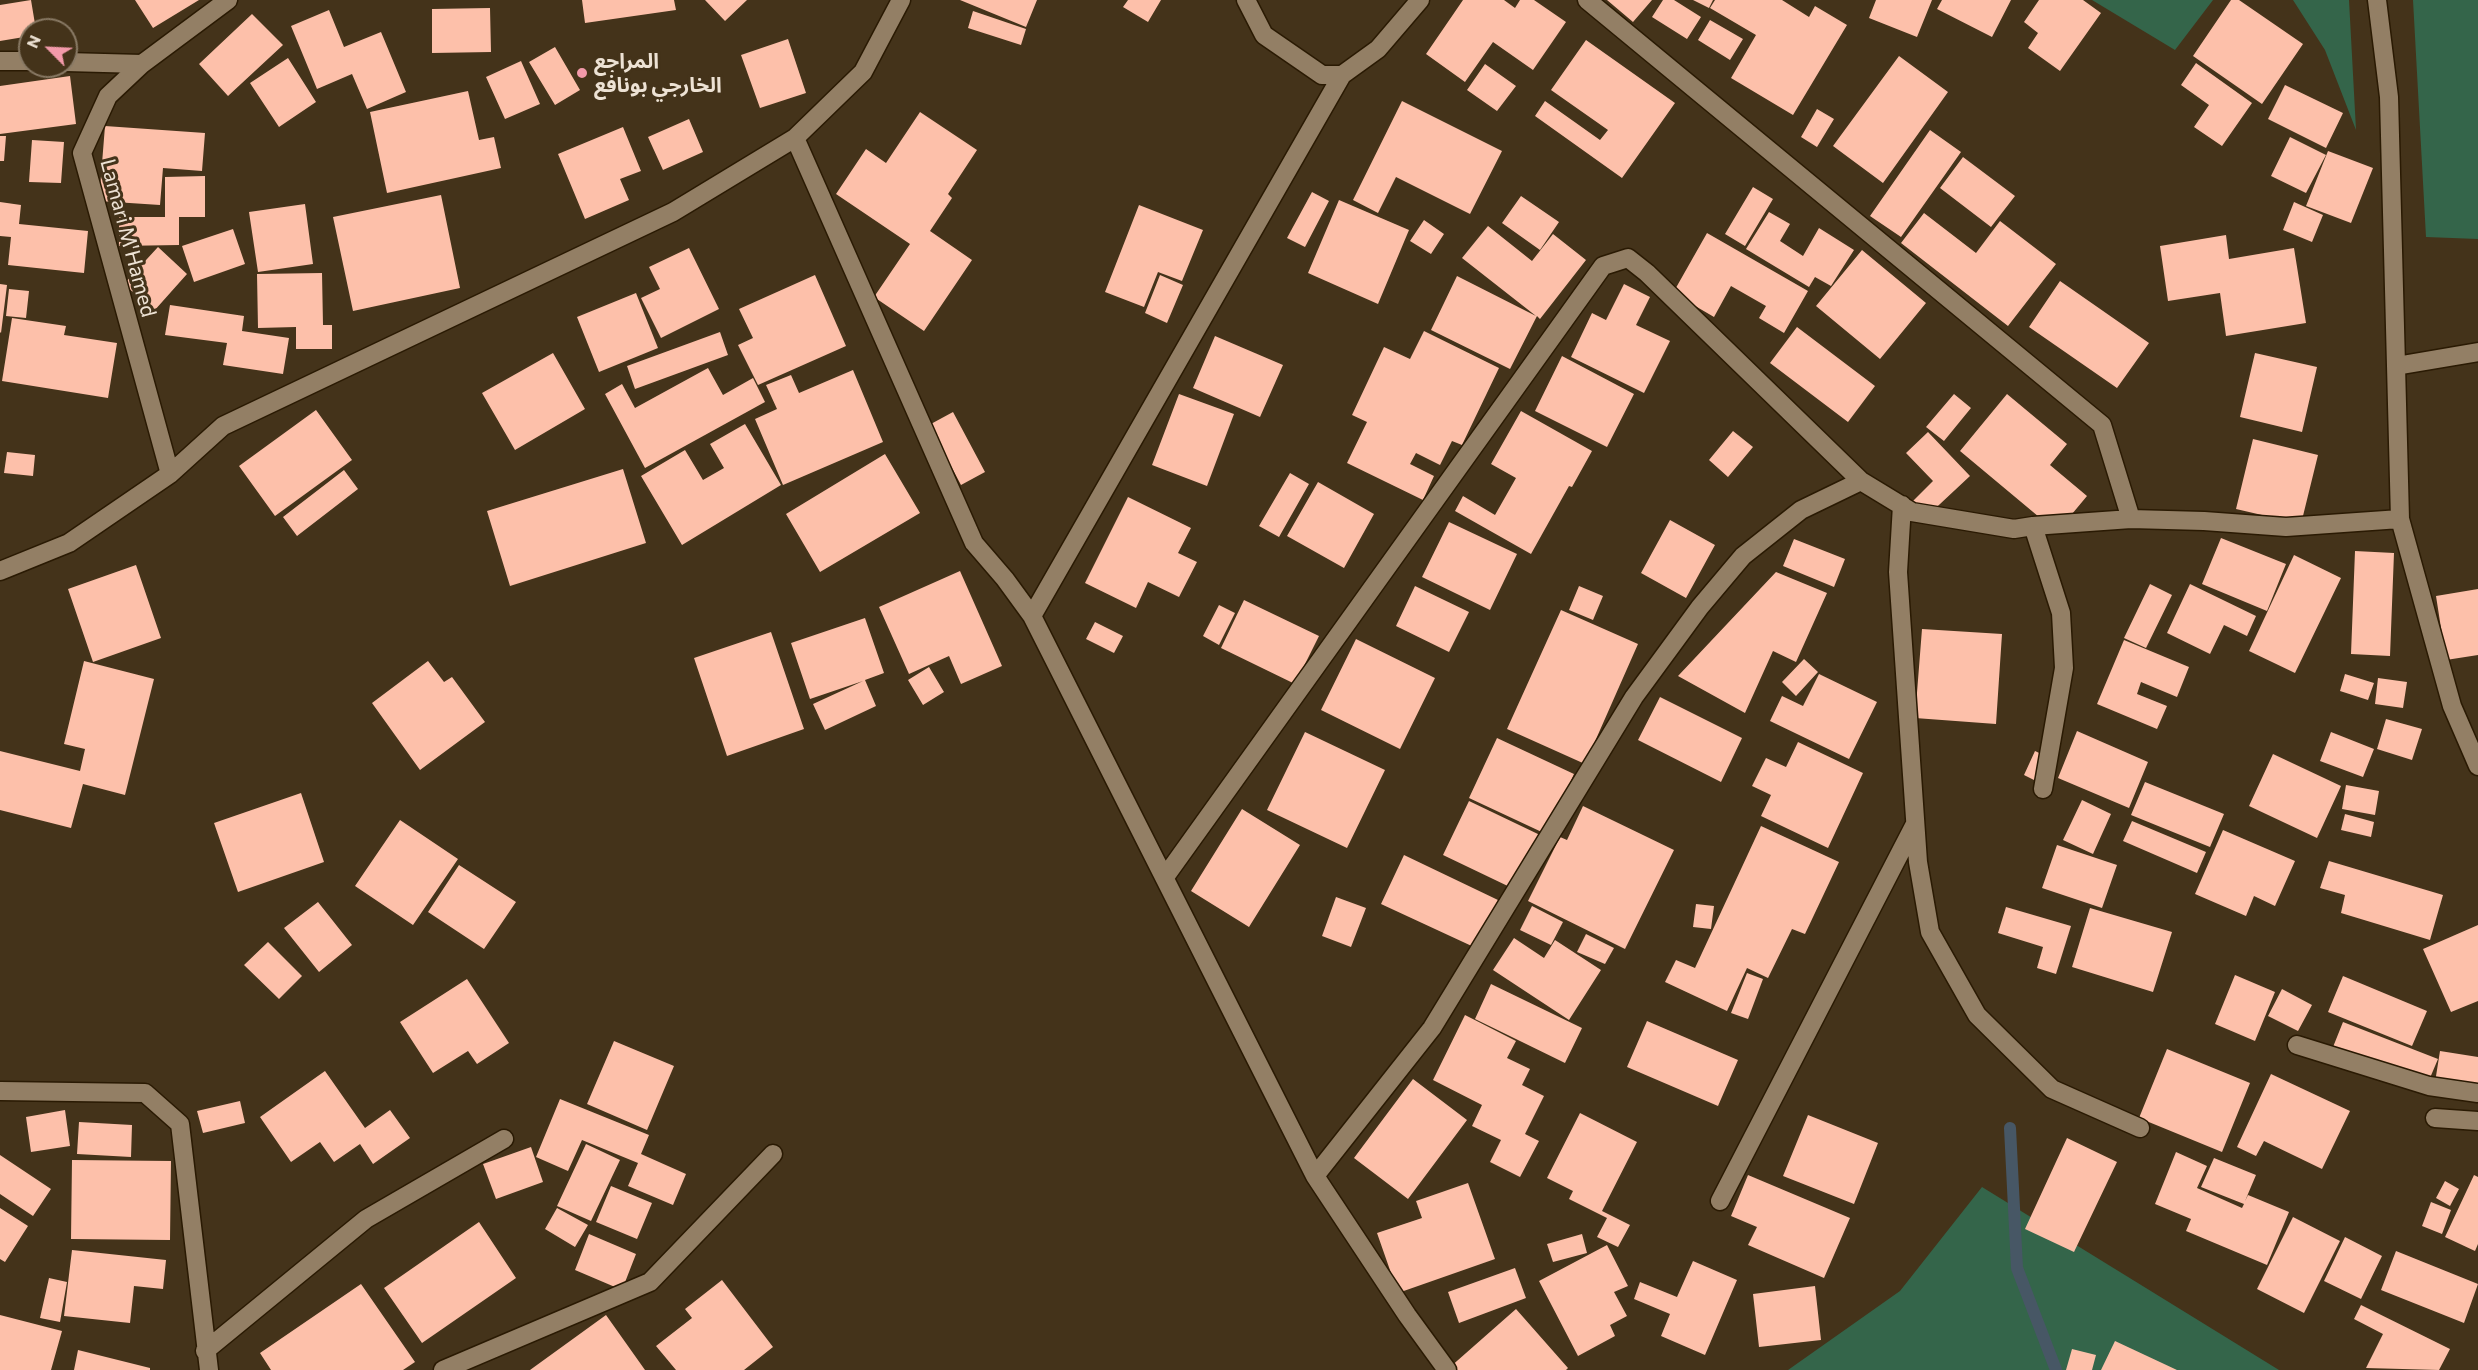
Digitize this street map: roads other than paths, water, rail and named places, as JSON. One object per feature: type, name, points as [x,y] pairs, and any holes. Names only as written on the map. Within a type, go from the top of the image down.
[{"type":"street","name":"Lamari M'Hamed","points":[[170,474],[82,153],[108,96],[142,64],[228,0]]},
{"type":"street","points":[[0,571],[69,543],[170,474],[223,426],[673,212],[795,138],[863,72],[901,0]]},
{"type":"street","points":[[1246,0],[1264,35],[1322,75],[1342,75]]},
{"type":"street","points":[[1032,616],[1342,75],[1378,48],[1420,0]]},
{"type":"street","points":[[1587,0],[2102,425],[2131,519]]},
{"type":"street","points":[[2377,0],[2389,96],[2400,519],[2452,706],[2478,766]]},
{"type":"street","points":[[0,61],[18,61]]},
{"type":"street","points":[[78,62],[142,64]]},
{"type":"street","points":[[795,138],[974,543],[1005,579],[1032,616],[1315,1176],[1407,1315],[1447,1370]]},
{"type":"street","points":[[1165,877],[1603,266],[1628,258],[1647,273],[1862,481],[1912,512],[2014,529],[2131,519],[2286,527],[2400,519]]},
{"type":"street","points":[[2396,366],[2478,352]]},
{"type":"street","points":[[1315,1176],[1432,1028],[1634,697],[1700,607],[1743,556],[1801,510],[1862,481]]},
{"type":"street","points":[[1902,505],[1898,572],[1918,862],[1930,932],[1977,1015],[2052,1089],[2140,1128]]},
{"type":"street","points":[[2032,526],[2061,613],[2064,668],[2043,789]]},
{"type":"street","points":[[1720,1201],[1916,825]]},
{"type":"street","points":[[2297,1045],[2429,1086],[2478,1093]]},
{"type":"street","points":[[0,1091],[145,1093],[180,1124],[209,1370]]},
{"type":"street","points":[[2434,1118],[2478,1121]]},
{"type":"street","points":[[205,1351],[366,1219],[504,1139]]},
{"type":"street","points":[[443,1370],[650,1282],[773,1154]]},
{"type":"waterway","points":[[2010,1128],[2017,1268],[2056,1370]]},
{"type":"place","name":"المراجع الخارجي بونافع","points":[[582,73]]}]
